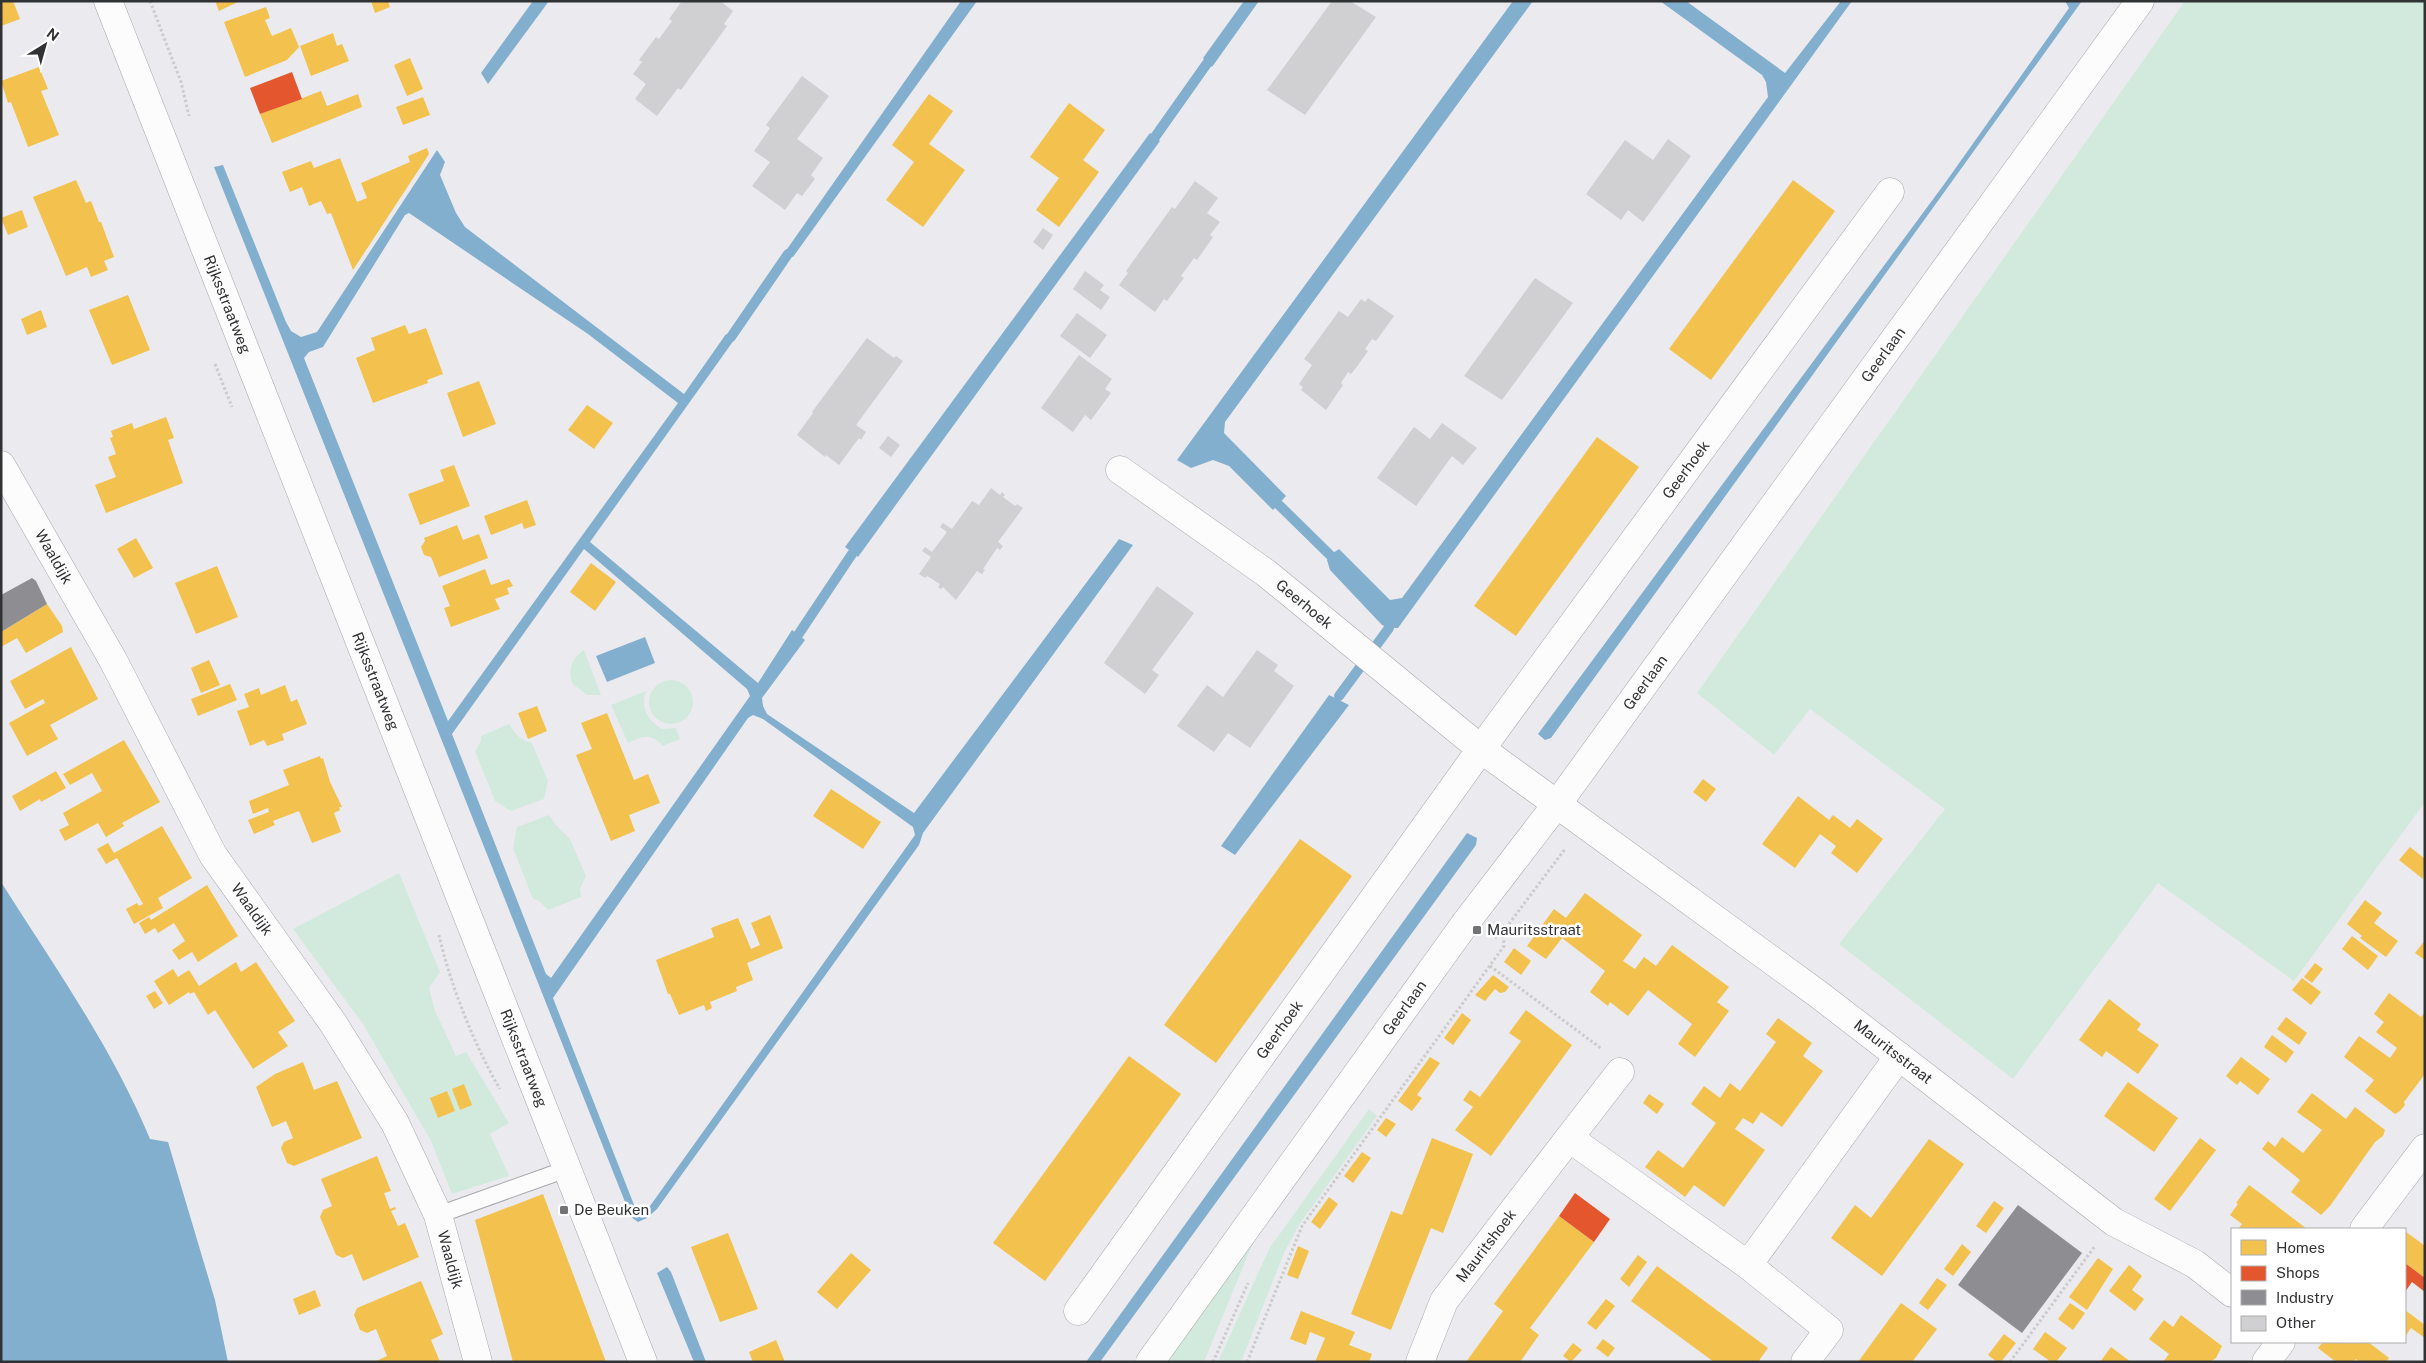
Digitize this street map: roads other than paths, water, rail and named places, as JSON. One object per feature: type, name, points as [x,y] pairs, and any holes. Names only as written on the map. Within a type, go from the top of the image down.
[{"type":"street","name":"Rijksstraatweg","points":[[108,1],[643,1362]]},
{"type":"street","name":"Geerlaan","points":[[1150,1362],[1467,921],[1557,804],[2140,1]]},
{"type":"street","name":"Geerhoek","points":[[1078,1311],[1481,749],[1890,192]]},
{"type":"street","name":"Waaldijk","points":[[1,465],[29,517],[114,660],[213,854],[338,1031],[395,1123],[438,1215],[478,1362]]},
{"type":"street","name":"Geerhoek","points":[[1120,470],[1266,573],[1481,749],[1557,804]]},
{"type":"street","name":"Mauritsstraat","points":[[1557,804],[1583,825],[1818,994],[2114,1222],[2195,1264],[2231,1292]]},
{"type":"street","points":[[1748,1265],[1899,1056]]},
{"type":"street","name":"Mauritshoek","points":[[1420,1362],[1444,1301],[1620,1072]]},
{"type":"street","points":[[1570,1138],[1748,1265],[1828,1330],[1805,1362]]},
{"type":"street","points":[[2365,1228],[2425,1148]]},
{"type":"street","points":[[2266,1362],[2280,1343]]},
{"type":"lane","points":[[438,1215],[567,1169]]},
{"type":"water","points":[[533,1],[549,1],[488,84],[481,73]]},
{"type":"water","points":[[961,1],[977,1],[793,257],[785,252]]},
{"type":"water","points":[[1244,1],[1259,1],[1212,67],[1203,58]]},
{"type":"water","points":[[1513,1],[1533,1],[1225,422],[1224,433],[1286,496],[1273,510],[1229,466],[1213,460],[1191,468],[1177,460]]},
{"type":"water","points":[[1660,1],[1686,1],[1785,73],[1841,1],[1852,1],[1398,628],[1389,628],[1382,625],[1330,570],[1327,560],[1330,555],[1339,549],[1390,600],[1402,598],[1768,97],[1766,82],[1762,75]]},
{"type":"water","points":[[2065,1],[2082,1],[1551,738],[1545,740],[1538,734],[1945,183],[2069,8]]},
{"type":"water","points":[[1150,133],[1160,141],[858,557],[845,547]]},
{"type":"water","points":[[437,150],[445,162],[440,175],[456,213],[465,227],[684,394],[726,334],[734,340],[590,542],[758,683],[792,630],[805,640],[762,698],[767,714],[914,813],[1119,539],[1133,545],[923,833],[919,845],[657,1209],[647,1218],[638,1222],[631,1217],[214,167],[223,165],[291,331],[301,337],[317,332]],"holes":[[[409,213],[588,334],[678,403],[448,721],[304,358],[309,352],[323,347],[405,215]],[[584,549],[747,689],[750,696],[551,978],[546,974],[452,734]],[[753,715],[763,719],[913,827],[915,835],[650,1206],[642,1211],[636,1210],[553,998],[748,718]]]},
{"type":"water","points":[[645,637],[655,663],[607,682],[596,656]]},
{"type":"water","points":[[1329,695],[1349,705],[1235,855],[1221,846]]},
{"type":"water","points":[[1467,833],[1477,838],[1476,845],[1100,1362],[1086,1362]]},
{"type":"water","points":[[1,882],[100,1039],[135,1105],[150,1139],[168,1142],[215,1300],[228,1362],[1,1362]]},
{"type":"water","points":[[667,1267],[671,1272],[706,1362],[694,1362],[657,1273]]},
{"type":"waterway","points":[[1155,137],[1208,62]]},
{"type":"waterway","points":[[731,337],[788,254]]},
{"type":"waterway","points":[[1278,504],[1330,555]]},
{"type":"waterway","points":[[798,635],[852,554]]},
{"type":"waterway","points":[[1339,696],[1389,628]]},
{"type":"place","name":"Mauritsstraat","points":[[1477,930]]},
{"type":"place","name":"De Beuken","points":[[564,1210]]}]
